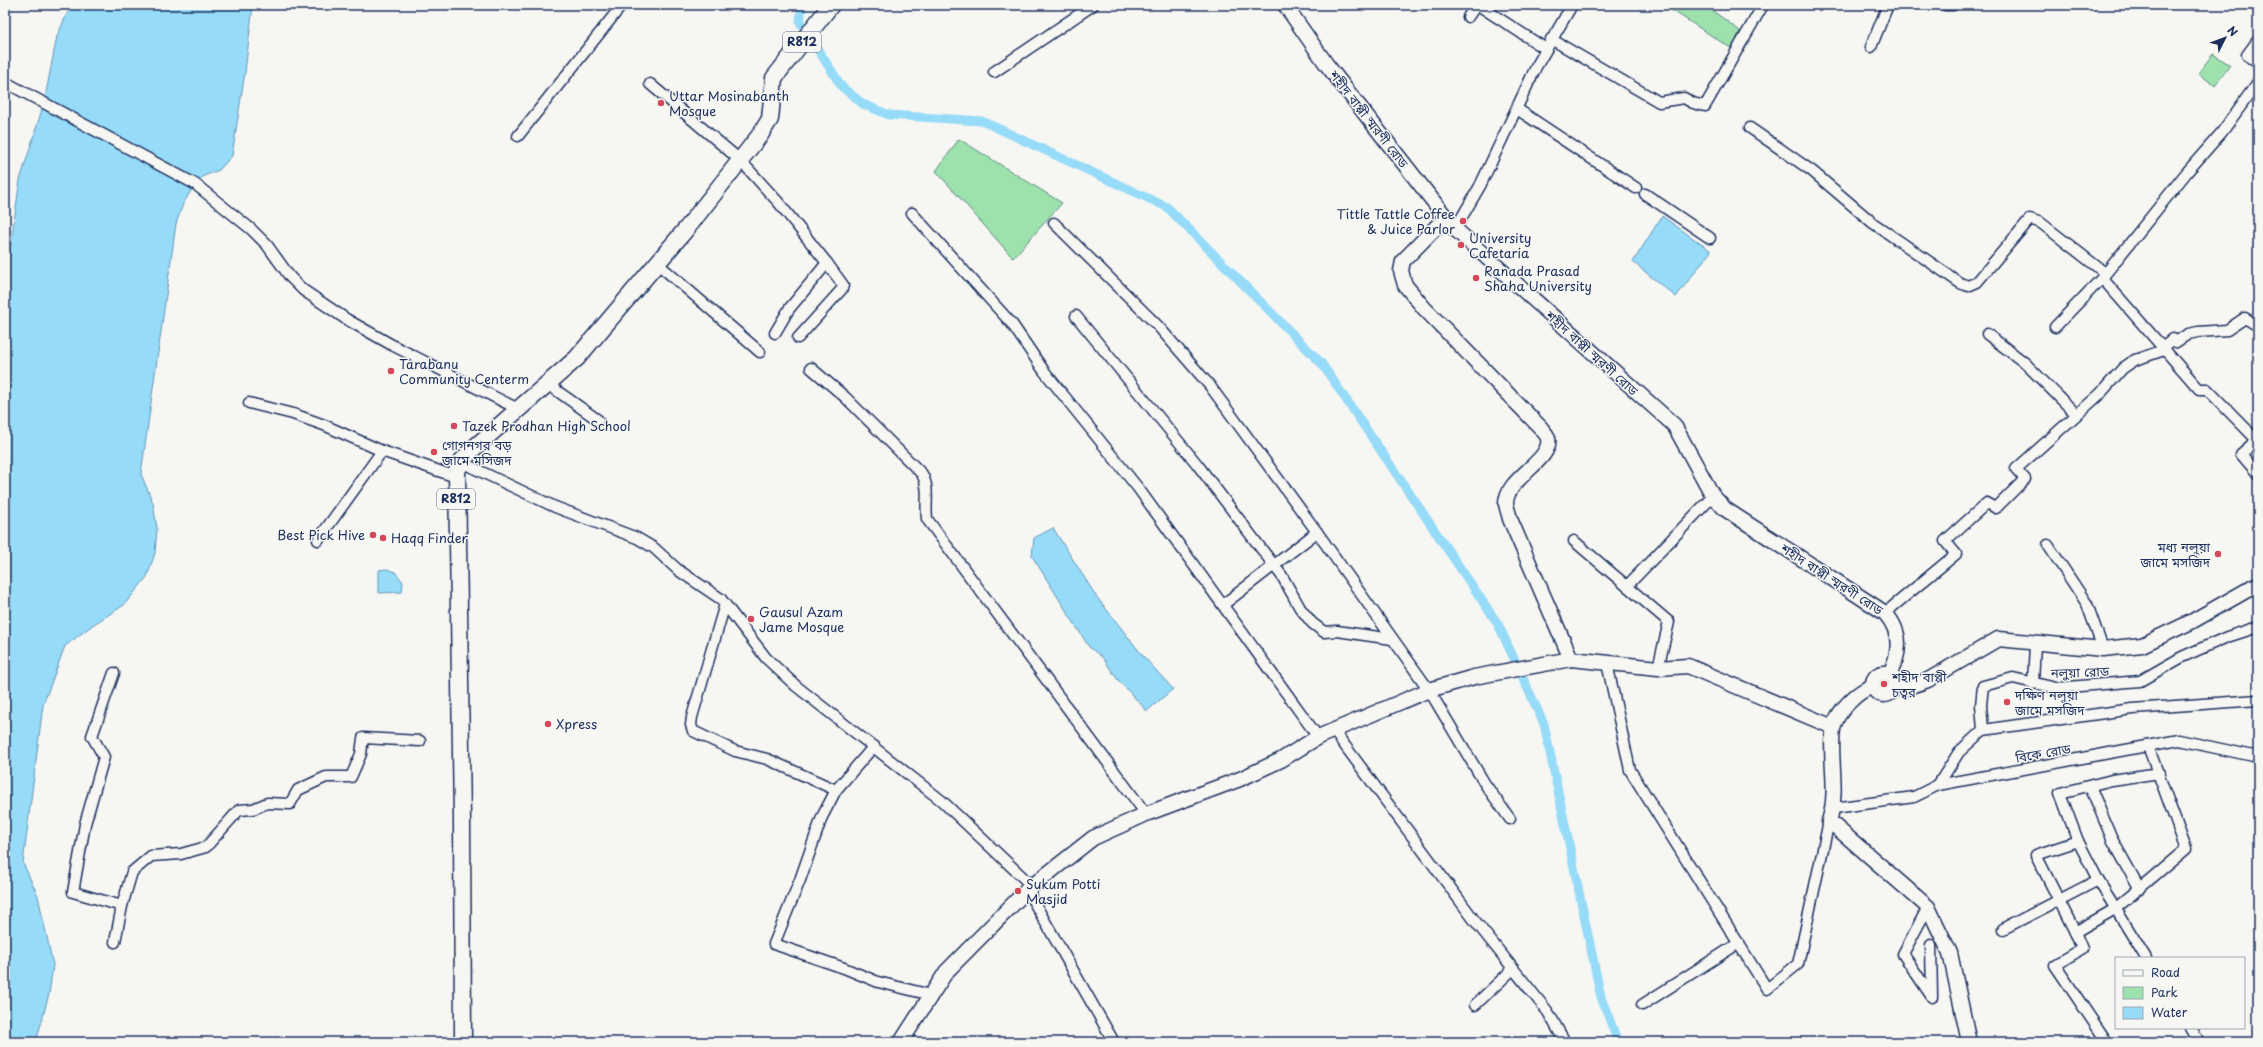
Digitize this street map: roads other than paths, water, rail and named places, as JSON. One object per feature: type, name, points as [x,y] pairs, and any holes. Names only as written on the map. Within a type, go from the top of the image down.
[{"type":"main road","name":"R812","points":[[463,1042],[460,638],[456,477],[461,462],[546,383],[577,358],[658,264],[740,160],[770,119],[774,78],[830,5]]},
{"type":"street","points":[[518,136],[622,5]]},
{"type":"street","points":[[994,72],[1093,5]]},
{"type":"street","name":"শহীদ বাপ্পী স্মরণী রোড","points":[[1285,5],[1327,65],[1445,218],[1455,229],[1674,425],[1713,496],[1725,509],[1885,613],[1893,622],[1898,633],[1892,681]]},
{"type":"street","points":[[1468,17],[1477,5],[1546,49]]},
{"type":"street","points":[[1455,229],[1480,186],[1551,39],[1572,5]]},
{"type":"street","points":[[1551,39],[1659,102],[1684,98],[1693,103],[1705,106],[1763,5]]},
{"type":"street","points":[[1871,47],[1888,5]]},
{"type":"street","points":[[1945,5],[1953,5]]},
{"type":"street","points":[[2258,40],[2247,55],[2258,62]]},
{"type":"street","points":[[5,82],[195,184],[228,208],[267,245],[290,277],[303,290],[346,319],[392,345],[518,409]]},
{"type":"street","points":[[2055,328],[2104,276],[2222,132],[2258,82]]},
{"type":"street","points":[[650,84],[740,160],[779,203],[827,262],[842,285],[842,289],[798,338]]},
{"type":"street","points":[[1517,109],[1636,188]]},
{"type":"street","points":[[1750,128],[1812,171],[1873,223],[1960,283],[1968,286],[1977,282],[2030,219],[2041,223],[2104,276],[2163,350],[2199,389],[2207,389],[2257,440],[2241,454],[2258,474]]},
{"type":"street","points":[[1646,194],[1710,238]]},
{"type":"street","points":[[912,213],[1012,324],[1044,371],[1138,488],[1224,604],[1318,737]]},
{"type":"street","points":[[1445,218],[1403,261],[1401,271],[1405,285],[1424,308],[1541,428],[1548,438],[1548,447],[1542,456],[1508,493],[1506,504],[1510,519],[1571,659]]},
{"type":"street","points":[[1054,223],[1158,326],[1210,386],[1318,532],[1429,690],[1485,784],[1510,819]]},
{"type":"street","points":[[775,333],[789,309],[827,262]]},
{"type":"street","points":[[658,264],[760,352]]},
{"type":"street","points":[[1076,316],[1197,464],[1273,565],[1308,618],[1324,632],[1337,631],[1392,638]]},
{"type":"street","points":[[1885,613],[1956,554],[1945,541],[1987,503],[1996,508],[2025,479],[2016,469],[2100,394],[2123,368],[2135,360],[2163,350],[2173,339],[2176,342],[2188,334],[2213,329],[2227,330],[2245,318],[2258,326]]},
{"type":"street","points":[[1987,334],[2025,363],[2076,414]]},
{"type":"street","points":[[811,368],[844,397],[922,474],[928,491],[927,519],[1146,814]]},
{"type":"street","points":[[546,383],[598,420]]},
{"type":"street","points":[[249,403],[293,414],[324,425],[382,450],[456,477]]},
{"type":"street","points":[[318,540],[382,450]]},
{"type":"street","points":[[461,462],[555,507],[637,538],[654,548],[678,570],[725,604],[766,658],[796,686],[942,801],[1030,888],[1114,1042]]},
{"type":"street","points":[[1627,586],[1713,496]]},
{"type":"street","points":[[1224,604],[1318,532]]},
{"type":"street","points":[[1574,541],[1669,622],[1658,668]]},
{"type":"street","points":[[2048,545],[2087,604],[2103,649]]},
{"type":"street","points":[[1607,663],[1630,770],[1767,989],[1798,964],[1831,815],[1833,728],[1848,701],[1866,688],[1874,686],[1878,692],[1884,695],[1891,693],[1892,681],[1906,688],[1928,680],[1998,639],[2035,644],[2103,649],[2142,646],[2191,622],[2258,584]]},
{"type":"street","points":[[725,604],[692,717],[691,725],[693,731],[735,751],[767,759],[836,790]]},
{"type":"street","name":"নলুয়া রোড","points":[[1983,730],[1981,705],[1983,686],[2013,678],[2033,684],[2056,688],[2140,680],[2182,657],[2227,637],[2258,627]]},
{"type":"street","points":[[2033,684],[2035,644]]},
{"type":"street","points":[[901,1042],[946,972],[1030,888],[1094,838],[1146,814],[1240,779],[1274,764],[1318,737],[1429,690],[1474,677],[1571,659],[1658,668],[1688,666],[1833,728]]},
{"type":"street","points":[[114,673],[92,736],[104,757],[85,824],[73,892],[122,906]]},
{"type":"street","points":[[1938,785],[1959,752],[1983,730],[2133,709],[2258,700]]},
{"type":"street","points":[[1334,731],[1404,828],[1548,1012],[1565,1042]]},
{"type":"street","points":[[115,942],[122,906],[132,872],[151,856],[181,854],[206,847],[240,810],[253,809],[267,803],[290,804],[298,790],[326,777],[351,777],[361,754],[363,738],[420,741]]},
{"type":"street","name":"বিকে রোড","points":[[1831,815],[1914,797],[1938,785],[2179,740],[2257,758]]},
{"type":"street","points":[[874,746],[836,790],[822,817],[800,880],[774,944],[844,968],[878,982],[930,995]]},
{"type":"street","points":[[2075,932],[2115,909],[2186,849],[2148,746]]},
{"type":"street","points":[[2145,957],[2098,880],[2078,841],[2060,794],[2112,780],[2159,773]]},
{"type":"street","points":[[2090,786],[2113,841],[2140,889]]},
{"type":"street","points":[[1831,815],[1928,907],[1950,953],[1969,1042]]},
{"type":"street","points":[[2078,841],[2036,855],[2059,899],[2082,949],[2055,965],[2107,1042]]},
{"type":"street","points":[[2003,929],[2098,880]]},
{"type":"street","points":[[1928,907],[1904,954],[1932,997],[1931,945]]},
{"type":"street","points":[[1642,1005],[1739,943]]},
{"type":"street","points":[[1475,1005],[1513,969]]},
{"type":"street","points":[[2192,1029],[2200,1042]]},
{"type":"water","points":[[71,5],[253,5],[245,72],[232,156],[219,170],[204,176],[195,184],[183,204],[176,224],[141,474],[153,503],[157,528],[155,553],[147,577],[124,605],[94,624],[65,646],[43,705],[23,863],[38,896],[53,965],[49,994],[36,1042],[5,1042],[5,282],[20,180],[44,103],[57,36]]},
{"type":"water","points":[[1662,216],[1711,251],[1676,297],[1633,262]]},
{"type":"water","points":[[1053,528],[1096,596],[1143,656],[1173,689],[1147,711],[1118,680],[1102,657],[1089,647],[1032,556],[1034,538]]},
{"type":"water","points":[[387,569],[395,572],[403,582],[402,592],[379,593],[379,570]]},
{"type":"waterway","points":[[802,5],[800,22],[842,87],[863,104],[889,115],[982,121],[1167,207],[1322,364],[1498,624],[1544,724],[1601,997],[1618,1042]]},
{"type":"place","name":"Uttar Mosinabanth Mosque","points":[[661,103]]},
{"type":"place","name":"Tittle Tattle Coffee & Juice Parlor","points":[[1463,221]]},
{"type":"place","name":"University Cafetaria","points":[[1461,245]]},
{"type":"place","name":"Ranada Prasad Shaha University","points":[[1476,278]]},
{"type":"place","name":"Tarabanu Community Centerm","points":[[391,371]]},
{"type":"place","name":"Tazek Prodhan High School","points":[[454,426]]},
{"type":"place","name":"গোগনগর বড় জামে মসিজদ","points":[[434,452]]},
{"type":"place","name":"Best Pick Hive","points":[[373,535]]},
{"type":"place","name":"Haqq Finder","points":[[383,538]]},
{"type":"place","name":"মধ্য নলুয়া জামে মসজিদ","points":[[2218,554]]},
{"type":"place","name":"Gausul Azam Jame Mosque","points":[[751,619]]},
{"type":"place","name":"শহীদ বাপ্পী চত্বর","points":[[1884,684]]},
{"type":"place","name":"দক্ষিণ নলুয়া জামে মসজিদ","points":[[2007,702]]},
{"type":"place","name":"Xpress","points":[[548,724]]},
{"type":"place","name":"Sukum Potti Masjid","points":[[1018,891]]}]
